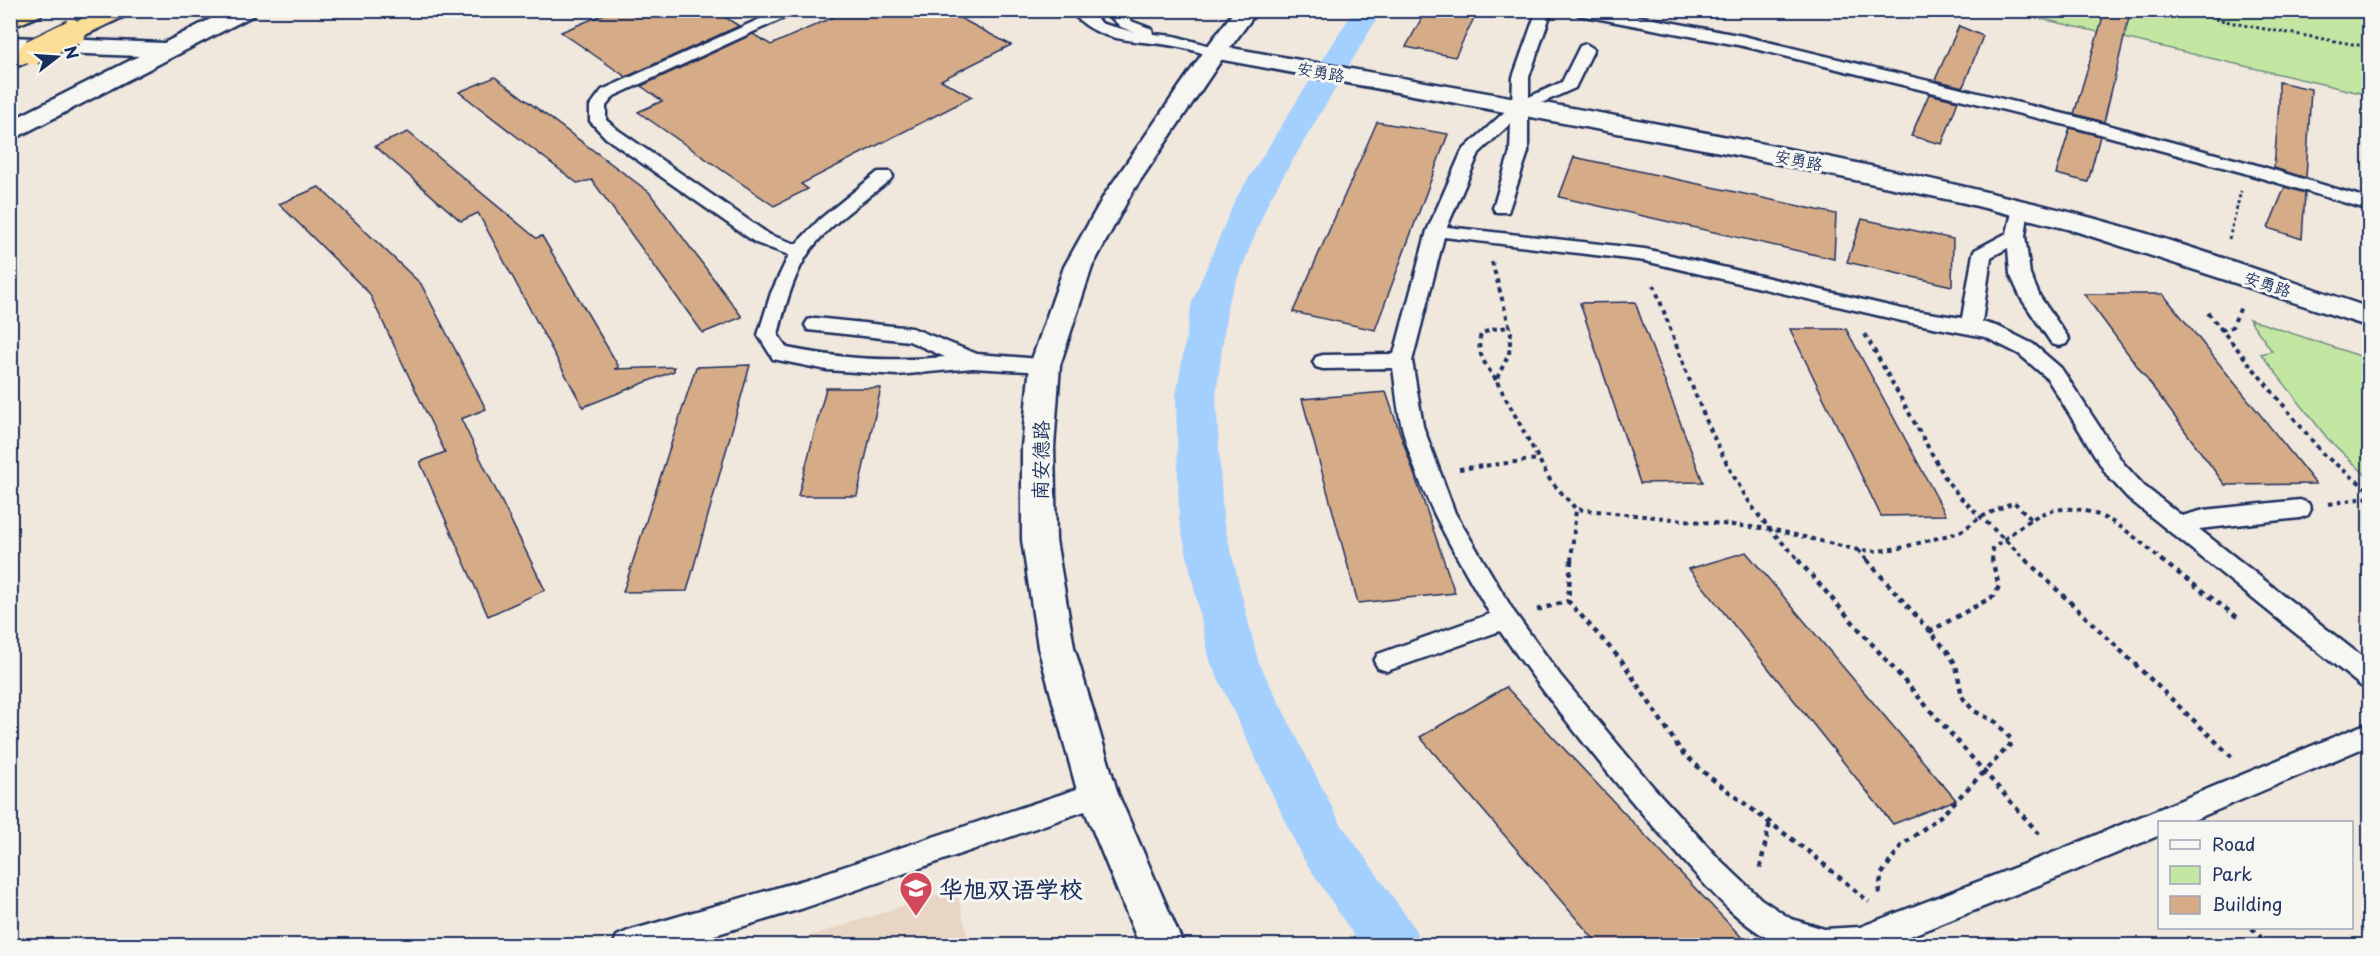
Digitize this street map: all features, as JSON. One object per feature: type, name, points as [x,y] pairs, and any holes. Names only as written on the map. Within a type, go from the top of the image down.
[{"type":"highway","points":[[10,21],[33,10]]},
{"type":"highway","points":[[10,62],[21,48],[73,32],[119,10]]},
{"type":"street","points":[[10,130],[246,10]]},
{"type":"street","name":"南安德路","points":[[1162,945],[1098,794],[1056,647],[1039,540],[1038,447],[1045,365],[1078,267],[1118,194],[1215,51],[1247,10]]},
{"type":"street","points":[[21,48],[166,50]]},
{"type":"street","name":"安勇路","points":[[1215,51],[1859,171],[2020,208],[2222,267],[2370,318]]},
{"type":"lane","points":[[794,10],[608,93],[598,106],[598,121],[612,134],[764,239],[799,252]]},
{"type":"lane","points":[[1077,10],[1096,28],[1114,34],[1174,41]]},
{"type":"lane","points":[[1110,10],[1126,24],[1174,41],[1215,51]]},
{"type":"lane","points":[[1502,208],[1519,152],[1521,77],[1545,10]]},
{"type":"lane","points":[[1579,10],[1754,44],[2079,123],[2247,168],[2370,205]]},
{"type":"lane","points":[[1586,49],[1569,85],[1519,107],[1471,152],[1437,231],[1402,361],[1412,426],[1444,514],[1505,619],[1551,683],[1644,797],[1708,867],[1751,909],[1783,931],[1824,944],[1860,941],[1884,920],[2064,862],[2158,823]]},
{"type":"lane","points":[[884,176],[822,227],[799,252],[772,314],[768,335],[780,354],[827,363],[897,368],[973,361],[1045,365]]},
{"type":"lane","points":[[2020,208],[2016,236],[2022,282],[2059,339]]},
{"type":"lane","points":[[1437,231],[1646,255],[1902,315],[1971,326],[2014,342],[2041,360],[2054,374],[2115,469],[2136,492],[2370,678]]},
{"type":"lane","points":[[1971,326],[1982,254],[2016,236]]},
{"type":"lane","points":[[815,325],[912,335],[973,361]]},
{"type":"lane","points":[[1323,362],[1402,361]]},
{"type":"lane","points":[[2180,525],[2204,519],[2300,509]]},
{"type":"lane","points":[[1387,661],[1505,619]]},
{"type":"lane","points":[[2162,821],[2370,733]]},
{"type":"lane","points":[[628,945],[804,894],[1098,794]]},
{"type":"path","points":[[2174,10],[2370,47]]},
{"type":"path","points":[[2197,16],[2198,10]]},
{"type":"path","points":[[2222,267],[2247,168]]},
{"type":"path","points":[[1487,238],[1495,282],[1511,327],[1509,354],[1496,380]]},
{"type":"path","points":[[1646,255],[1658,300],[1720,448],[1752,507],[2064,862]]},
{"type":"path","points":[[1847,302],[1947,481],[1981,518],[2257,781]]},
{"type":"path","points":[[2221,330],[2232,327],[2242,306]]},
{"type":"path","points":[[2208,313],[2324,455],[2370,490]]},
{"type":"path","points":[[1511,327],[1492,329],[1481,334],[1477,342],[1478,352],[1496,380],[1550,480],[1576,509],[1771,529],[1858,550],[1900,548],[1932,541],[1960,532],[1981,518],[2013,502],[2031,519]]},
{"type":"path","points":[[1427,472],[1539,459]]},
{"type":"path","points":[[2300,509],[2370,497]]},
{"type":"path","points":[[1576,509],[1568,601],[1622,661],[1681,751],[1708,776],[1857,890],[1884,920]]},
{"type":"path","points":[[1929,632],[1994,596],[1999,586],[1992,562],[1993,549],[2031,519],[2062,510],[2086,512],[2108,519],[2139,540],[2163,562],[2245,622]]},
{"type":"path","points":[[1858,550],[1956,665],[1962,697],[1974,711],[1996,722],[2011,739],[2010,745],[1943,814],[1901,846],[1881,875],[1884,920]]},
{"type":"path","points":[[1751,909],[1770,822]]},
{"type":"path","points":[[2254,929],[2268,945]]},
{"type":"shaded area","name":"华旭双语学校","points":[[956,889],[970,945],[783,945]]},
{"type":"green space","points":[[2008,11],[2369,11],[2369,95]]},
{"type":"green space","points":[[2249,319],[2369,359],[2369,478],[2328,439],[2261,354],[2272,351]]},
{"type":"building","points":[[614,10],[714,10],[739,26],[626,77],[561,32]]},
{"type":"building","points":[[849,10],[945,10],[1011,45],[941,80],[972,97],[801,184],[808,189],[774,206],[638,112],[662,101],[641,86],[753,34],[771,45]]},
{"type":"building","points":[[1426,10],[1478,10],[1455,57],[1406,47]]},
{"type":"building","points":[[2105,10],[2130,13],[2104,122],[2074,114]]},
{"type":"building","points":[[1959,26],[1983,36],[1963,87],[1935,80]]},
{"type":"building","points":[[495,77],[649,192],[742,317],[703,333],[592,180],[577,183],[459,92]]},
{"type":"building","points":[[2279,82],[2311,89],[2306,178],[2274,168]]},
{"type":"building","points":[[1929,94],[1958,101],[1942,144],[1911,136]]},
{"type":"building","points":[[1377,122],[1448,134],[1375,330],[1293,312]]},
{"type":"building","points":[[2070,128],[2100,136],[2088,182],[2056,174]]},
{"type":"building","points":[[408,132],[536,238],[542,236],[619,367],[615,369],[674,367],[674,371],[583,407],[478,213],[461,221],[375,146]]},
{"type":"building","points":[[1574,157],[1836,214],[1834,259],[1559,197]]},
{"type":"building","points":[[319,187],[421,284],[486,409],[461,419],[545,590],[488,616],[420,462],[445,452],[369,293],[279,204]]},
{"type":"building","points":[[2285,187],[2305,193],[2302,239],[2268,228]]},
{"type":"building","points":[[1862,219],[1953,239],[1952,286],[1847,262]]},
{"type":"building","points":[[2084,294],[2163,294],[2316,484],[2225,485]]},
{"type":"building","points":[[1635,302],[1703,482],[1640,483],[1580,303]]},
{"type":"building","points":[[1790,329],[1846,329],[1946,515],[1881,516]]},
{"type":"building","points":[[750,365],[687,591],[623,592],[696,367]]},
{"type":"building","points":[[826,388],[881,388],[857,496],[798,496]]},
{"type":"building","points":[[1386,392],[1455,593],[1358,603],[1302,399]]},
{"type":"building","points":[[1746,552],[1956,800],[1893,824],[1689,569]]},
{"type":"building","points":[[1506,687],[1749,945],[1599,945],[1420,737]]},
{"type":"waterway","points":[[1368,10],[1252,200],[1210,302],[1196,396],[1201,519],[1234,661],[1320,838],[1394,946]]},
{"type":"place","name":"华旭双语学校","points":[[916,917]]}]
